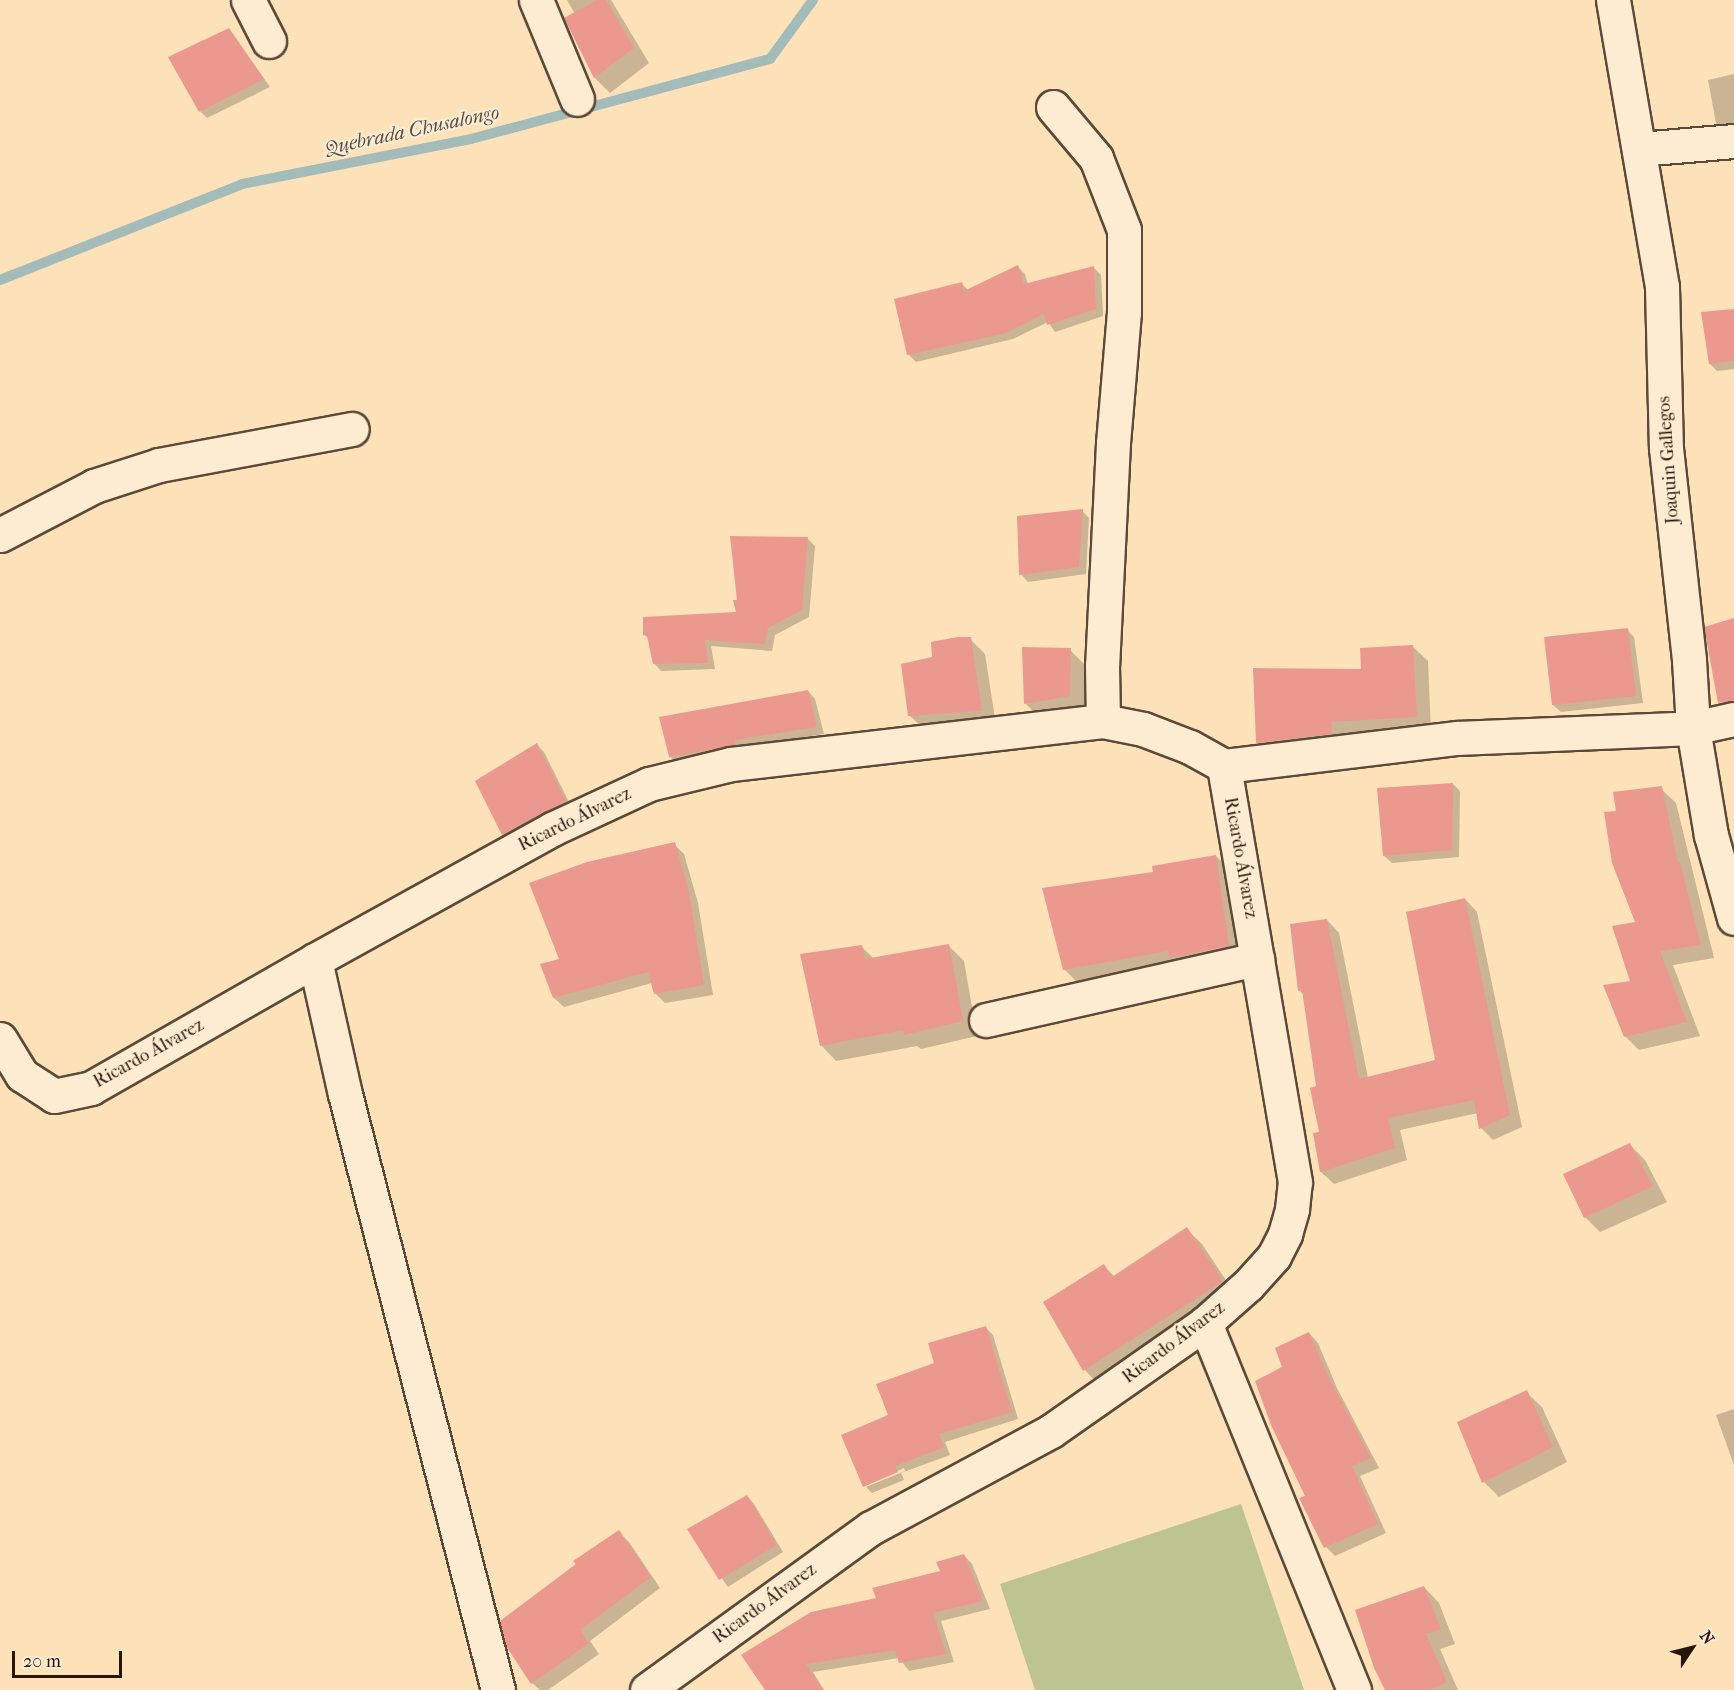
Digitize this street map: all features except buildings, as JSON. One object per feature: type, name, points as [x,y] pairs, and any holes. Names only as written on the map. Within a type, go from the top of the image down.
[{"type":"street","points":[[248,0],[269,41]]},
{"type":"street","points":[[536,0],[577,99]]},
{"type":"street","name":"Joaquin Gallegos","points":[[1613,0],[1662,287],[1665,448],[1689,660],[1693,728],[1711,835],[1734,918]]},
{"type":"street","points":[[1053,107],[1096,158],[1124,230],[1124,312],[1113,443],[1102,664],[1103,721]]},
{"type":"street","points":[[1639,149],[1734,141]]},
{"type":"street","points":[[0,535],[94,486],[159,465],[352,429]]},
{"type":"street","points":[[1224,766],[1457,738],[1693,728],[1734,719]]},
{"type":"street","name":"Ricardo Álvarez","points":[[0,1039],[22,1076],[54,1096],[91,1088],[315,960],[552,829],[649,784],[731,764],[1103,721],[1143,729],[1190,747],[1224,766],[1295,1182],[1292,1209],[1285,1234],[1274,1256],[1248,1285],[1206,1323],[1051,1431],[871,1528],[646,1690]]},
{"type":"street","points":[[986,1020],[1257,959]]},
{"type":"street","points":[[315,960],[345,1094],[498,1690]]},
{"type":"street","points":[[1206,1323],[1354,1690]]},
{"type":"green space","points":[[1241,1504],[1304,1690],[1035,1690],[1000,1584]]},
{"type":"waterway","name":"Quebrada Chusalongo","points":[[0,280],[242,184],[471,139],[770,59],[813,0]]}]
